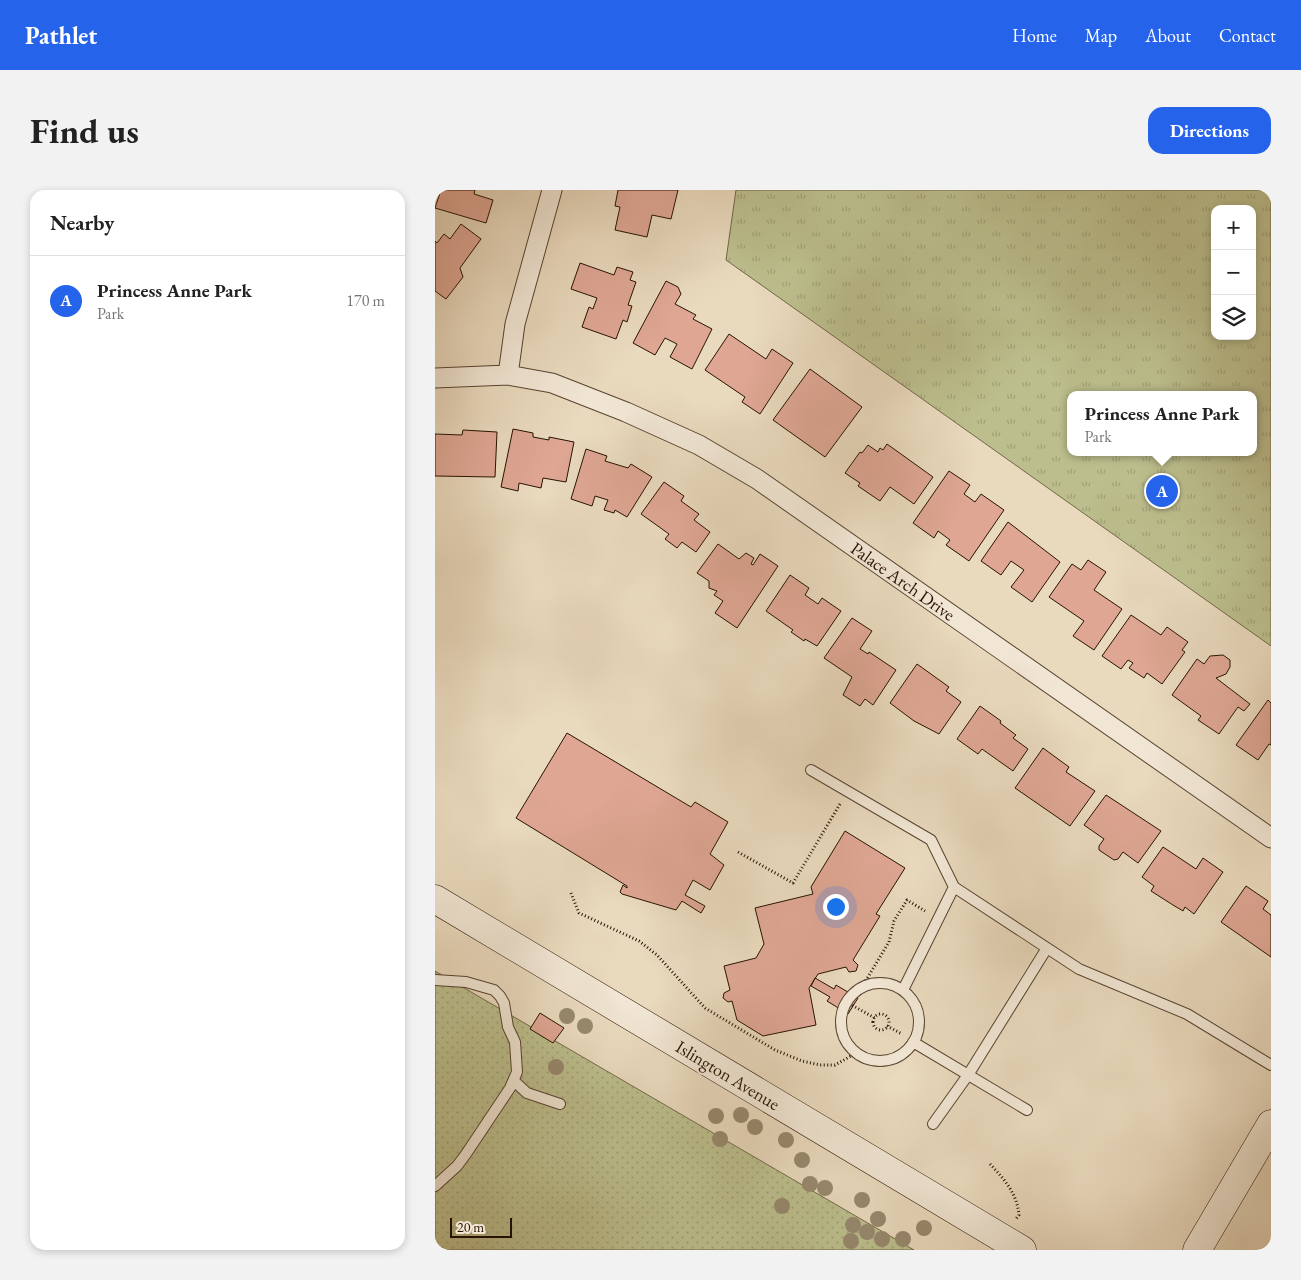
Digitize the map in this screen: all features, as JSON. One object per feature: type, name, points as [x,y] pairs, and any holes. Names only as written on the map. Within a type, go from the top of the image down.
[{"type":"main road","name":"Islington Avenue","points":[[435,899],[1012,1244]]},
{"type":"main road","points":[[1197,1250],[1271,1124]]},
{"type":"street","points":[[508,374],[515,324],[552,190]]},
{"type":"street","name":"Palace Arch Drive","points":[[435,378],[508,374],[552,383],[626,412],[699,445],[757,479],[1271,838]]},
{"type":"lane","points":[[811,770],[931,840],[954,888],[1047,948],[1079,968],[1187,1014],[1271,1065]]},
{"type":"lane","points":[[903,990],[954,888]]},
{"type":"lane","points":[[933,1124],[968,1075],[1047,948]]},
{"type":"lane","points":[[435,980],[465,982],[494,990],[500,996],[504,1003],[508,1028],[515,1042],[517,1072],[514,1081],[466,1154],[457,1166],[435,1186]]},
{"type":"lane","points":[[878,983],[891,984],[903,990],[911,998],[919,1020],[918,1032],[913,1042],[905,1052],[895,1058],[883,1061],[871,1060],[856,1053],[843,1038],[841,1013],[846,1002],[862,987],[878,983]]},
{"type":"lane","points":[[913,1042],[1027,1110]]},
{"type":"lane","points":[[514,1081],[527,1093],[560,1104]]},
{"type":"path","points":[[738,852],[793,883],[847,792]]},
{"type":"path","points":[[571,893],[579,913],[639,941],[657,955],[705,1008],[775,1050],[802,1061],[821,1065],[835,1065],[856,1053]]},
{"type":"path","points":[[862,987],[889,942],[894,921],[907,900],[938,919]]},
{"type":"path","points":[[846,1002],[875,1018]]},
{"type":"path","points":[[878,1014],[885,1015],[889,1021],[887,1026],[878,1029],[873,1023],[875,1018],[878,1014]]},
{"type":"path","points":[[989,1164],[1008,1183],[1019,1210],[1012,1244]]},
{"type":"green space","points":[[736,190],[1271,190],[1271,646],[726,260]]},
{"type":"green space","points":[[435,971],[914,1250],[435,1250]]},
{"type":"building","points":[[441,190],[475,190],[474,194],[493,200],[486,223],[435,208]]},
{"type":"building","points":[[618,190],[678,190],[671,219],[652,215],[647,237],[615,230],[620,207],[615,206]]},
{"type":"building","points":[[461,224],[481,239],[460,268],[463,277],[446,299],[435,291],[435,241],[437,243],[444,234],[450,239]]},
{"type":"building","points":[[580,263],[614,275],[617,267],[633,272],[630,280],[636,282],[628,305],[632,306],[627,322],[623,320],[616,339],[582,327],[589,307],[593,309],[597,298],[571,289]]},
{"type":"building","points":[[666,281],[678,287],[681,294],[675,304],[696,315],[693,319],[712,329],[692,369],[670,357],[677,344],[665,338],[655,355],[633,343]]},
{"type":"building","points":[[729,334],[766,359],[772,349],[793,363],[760,414],[742,402],[745,397],[705,370]]},
{"type":"building","points":[[810,369],[862,407],[825,457],[773,420]]},
{"type":"building","points":[[513,429],[533,433],[533,437],[549,440],[549,437],[574,442],[566,482],[543,478],[541,488],[519,483],[518,491],[501,487]]},
{"type":"building","points":[[463,430],[497,432],[495,477],[435,476],[435,434],[462,435]]},
{"type":"building","points":[[887,444],[933,477],[914,504],[890,487],[880,501],[858,486],[860,483],[845,473],[860,452],[862,453],[868,445],[878,452],[880,448],[883,450]]},
{"type":"building","points":[[586,449],[607,456],[605,461],[628,468],[631,464],[652,477],[627,517],[615,510],[614,513],[604,510],[608,500],[595,496],[592,506],[571,499]]},
{"type":"building","points":[[949,471],[970,485],[964,494],[975,502],[981,494],[1004,510],[969,561],[946,545],[950,540],[938,531],[934,538],[913,523]]},
{"type":"building","points":[[664,482],[684,496],[681,501],[699,514],[694,520],[710,532],[696,552],[682,542],[677,548],[665,539],[669,534],[641,514]]},
{"type":"building","points":[[1008,522],[1060,562],[1032,602],[1011,587],[1024,570],[1011,561],[1001,575],[981,561]]},
{"type":"building","points":[[718,544],[739,559],[746,553],[754,558],[751,564],[753,565],[760,554],[778,566],[737,628],[715,613],[723,601],[714,595],[717,591],[709,588],[709,581],[697,573]]},
{"type":"building","points":[[1088,560],[1106,572],[1094,590],[1122,609],[1094,650],[1073,636],[1084,621],[1049,597],[1072,564],[1081,570]]},
{"type":"building","points":[[790,575],[809,588],[805,595],[818,604],[822,598],[841,611],[817,646],[805,639],[804,641],[791,632],[793,630],[766,611]]},
{"type":"building","points":[[1131,615],[1161,635],[1167,627],[1188,642],[1182,650],[1185,652],[1162,684],[1147,673],[1144,678],[1129,668],[1133,663],[1128,660],[1121,669],[1102,656]]},
{"type":"building","points":[[852,618],[872,631],[860,649],[868,654],[869,652],[896,670],[873,705],[865,699],[860,706],[843,695],[852,677],[824,658]]},
{"type":"building","points":[[1223,655],[1230,660],[1230,667],[1226,674],[1216,678],[1250,704],[1244,711],[1238,707],[1219,734],[1198,720],[1201,716],[1172,695],[1197,659],[1204,664],[1210,656]]},
{"type":"building","points":[[917,664],[949,687],[946,691],[961,702],[939,734],[914,721],[890,703]]},
{"type":"building","points":[[1268,700],[1271,703],[1271,745],[1269,744],[1258,760],[1236,745]]},
{"type":"building","points":[[980,706],[1001,721],[1000,723],[1016,735],[1013,738],[1028,749],[1013,771],[982,749],[978,754],[957,739]]},
{"type":"building","points":[[567,733],[691,807],[695,802],[728,822],[710,854],[724,865],[710,890],[693,880],[685,895],[705,906],[701,913],[682,901],[676,910],[622,894],[620,892],[623,885],[627,888],[627,886],[516,818]]},
{"type":"building","points":[[1043,748],[1069,767],[1066,772],[1095,791],[1070,826],[1015,788]]},
{"type":"building","points":[[1106,795],[1161,831],[1138,863],[1123,852],[1118,859],[1114,860],[1099,850],[1099,846],[1104,839],[1084,825]]},
{"type":"building","points":[[845,831],[905,868],[876,914],[880,916],[853,960],[858,965],[856,971],[849,972],[846,967],[818,974],[809,988],[816,1025],[763,1036],[737,1020],[732,1001],[728,1002],[723,998],[724,993],[730,990],[724,966],[756,958],[764,944],[755,908],[813,894],[811,887]]},
{"type":"building","points":[[1163,847],[1196,869],[1203,858],[1223,872],[1194,914],[1185,907],[1183,911],[1151,891],[1154,886],[1142,877]]},
{"type":"building","points":[[1246,886],[1268,901],[1263,909],[1271,915],[1271,957],[1221,922]]},
{"type":"building","points":[[815,978],[834,989],[836,985],[858,998],[848,1014],[827,1001],[830,997],[811,986]]},
{"type":"building","points":[[540,1013],[564,1028],[553,1043],[530,1029]]},
{"type":"place","name":"Princess Anne Park","points":[[1162,491]]}]
